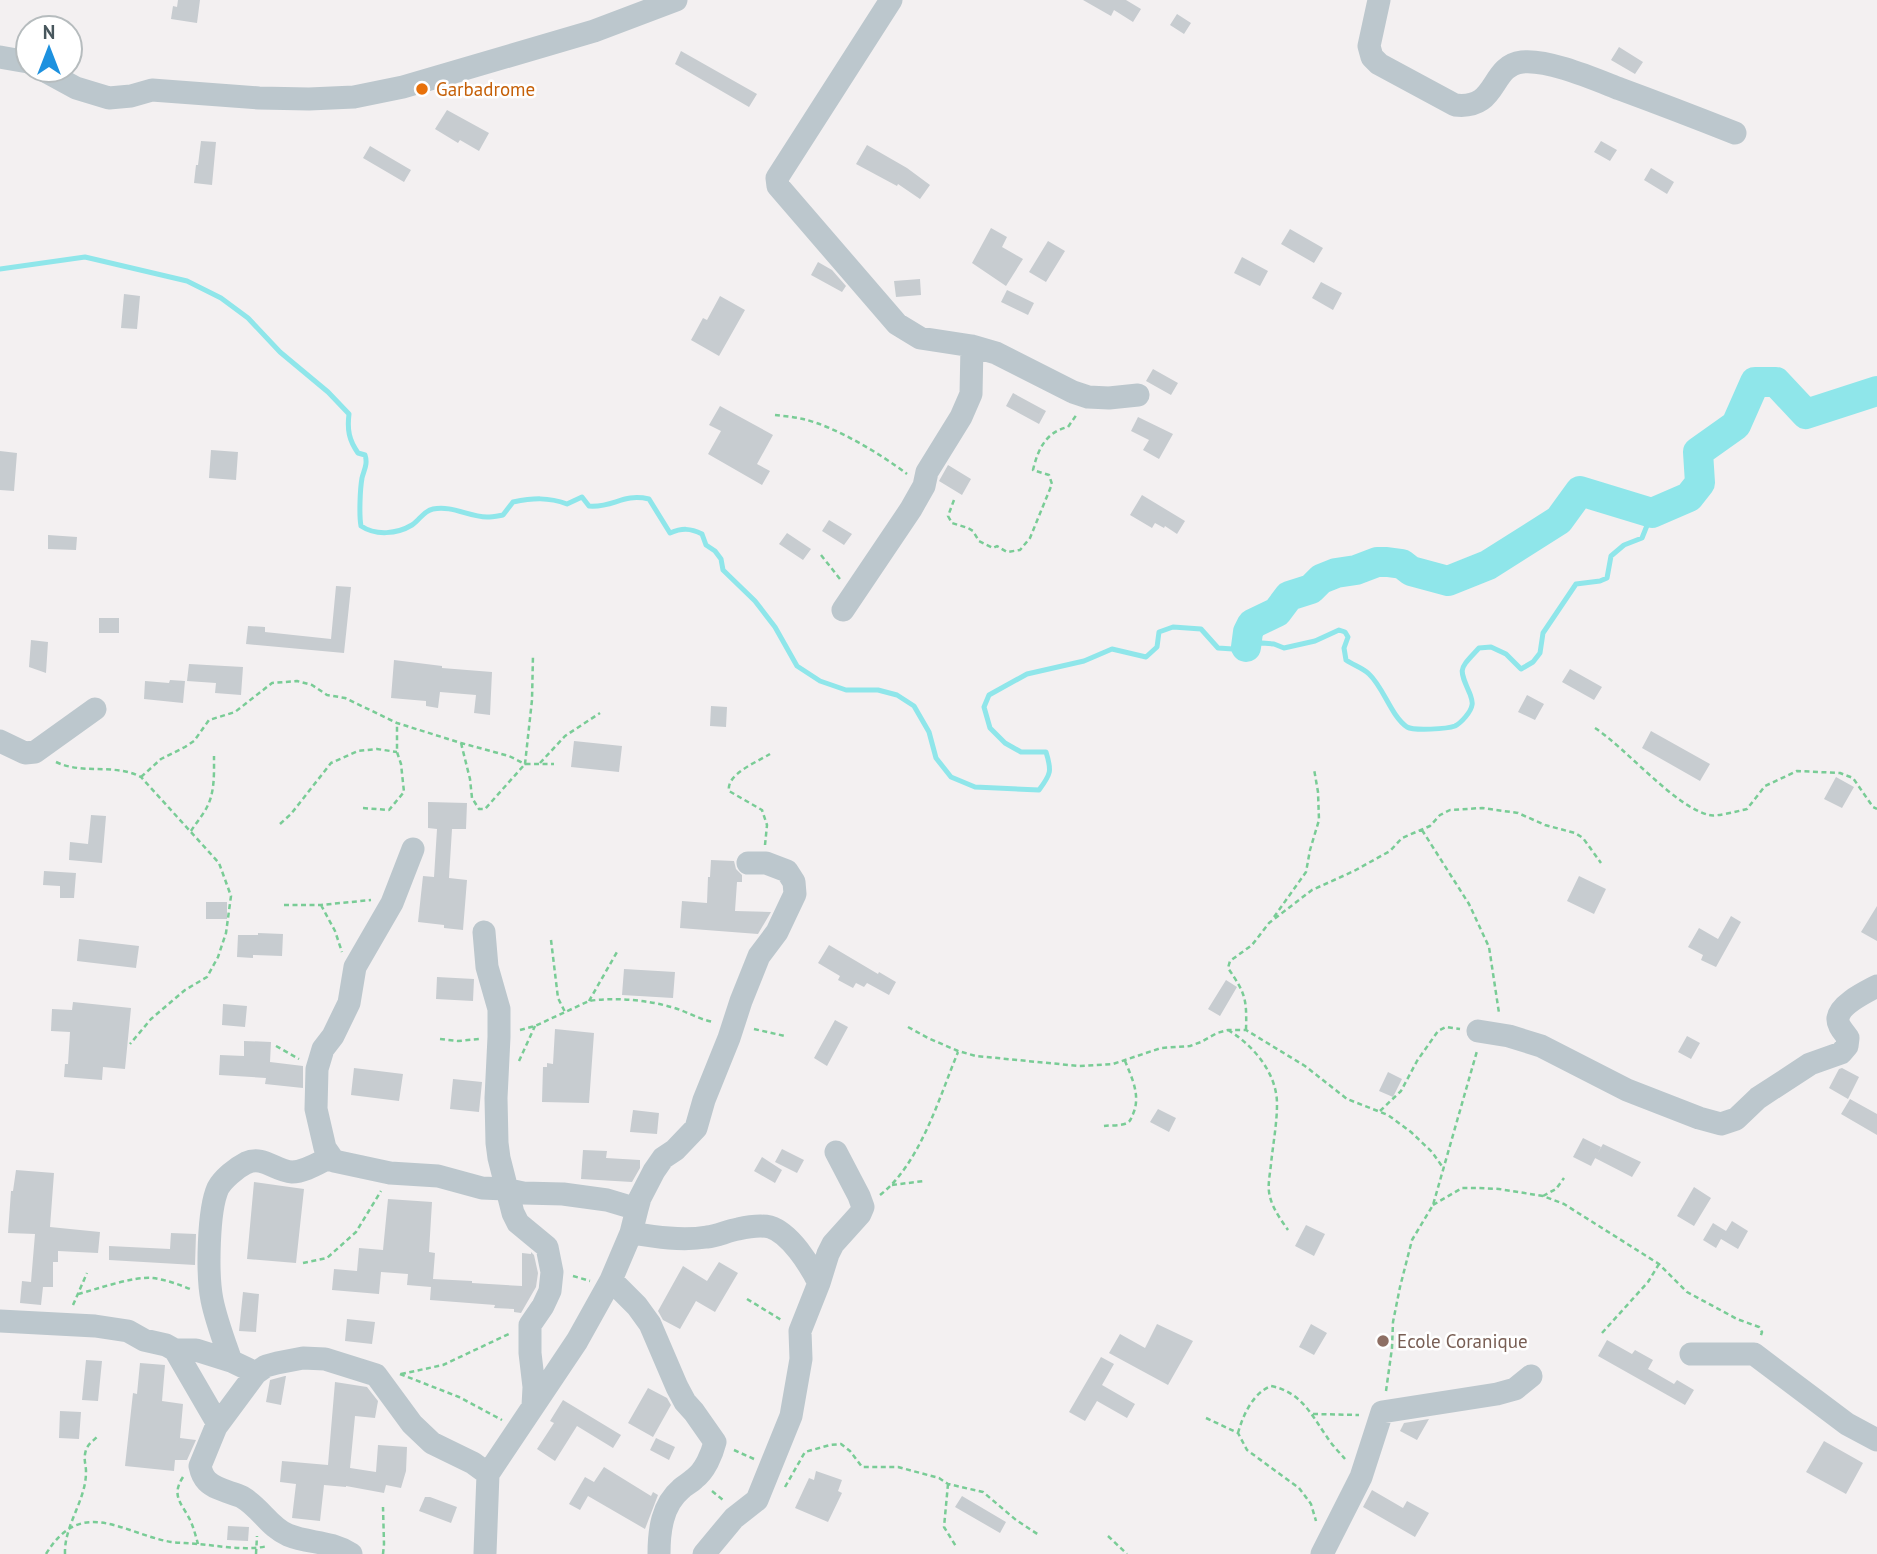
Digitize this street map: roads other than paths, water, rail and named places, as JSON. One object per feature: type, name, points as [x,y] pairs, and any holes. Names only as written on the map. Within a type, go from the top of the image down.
[{"type":"street","points":[[69,84],[109,98],[152,90],[259,98],[354,97],[403,87],[581,35],[676,0]]},
{"type":"street","points":[[891,0],[777,178],[778,187],[897,324],[920,338],[972,346],[996,353],[1088,397],[1117,398],[1138,395]]},
{"type":"street","points":[[1379,0],[1369,46],[1372,57],[1379,64],[1455,105],[1476,104],[1486,96],[1505,70],[1513,64],[1525,61],[1576,72],[1735,133]]},
{"type":"street","points":[[843,610],[911,509],[927,472],[961,417],[971,394],[972,346]]},
{"type":"street","points":[[0,741],[25,753],[35,752],[95,709]]},
{"type":"street","points":[[413,849],[392,903],[355,967],[349,1003],[323,1049],[317,1069],[316,1109],[325,1147],[331,1157],[334,1161],[390,1173],[438,1176],[482,1188],[593,1198],[637,1209]]},
{"type":"street","points":[[485,1554],[488,1474],[577,1341],[611,1280],[631,1233],[640,1198],[654,1171],[663,1158],[675,1150],[695,1128],[759,956],[777,932],[795,894],[794,882],[787,871],[757,863]]},
{"type":"street","points":[[484,932],[487,967],[499,1009],[497,1143],[505,1188],[518,1223],[547,1247],[552,1272],[550,1291],[544,1306],[530,1325],[533,1406]]},
{"type":"street","points":[[1478,1031],[1509,1036],[1541,1046],[1627,1090],[1721,1124],[1736,1119],[1758,1098],[1810,1065],[1841,1053],[1847,1046],[1848,1038],[1837,1019],[1840,1012],[1854,999],[1877,986]]},
{"type":"street","points":[[704,1554],[734,1518],[757,1500],[791,1416],[801,1359],[800,1332],[828,1254],[863,1208],[836,1152]]},
{"type":"street","points":[[231,1361],[211,1299],[210,1224],[219,1186],[247,1162],[268,1162],[292,1172],[331,1157]]},
{"type":"street","points":[[631,1233],[686,1239],[738,1229],[768,1227],[779,1231],[808,1260],[819,1283]]},
{"type":"street","points":[[611,1280],[637,1306],[650,1324],[685,1402],[715,1442],[713,1453],[697,1478],[680,1489],[667,1506],[659,1536],[659,1554]]},
{"type":"street","points":[[0,1321],[95,1326],[128,1331],[144,1340],[175,1350],[197,1350],[231,1361],[256,1373]]},
{"type":"street","points":[[175,1350],[218,1424]]},
{"type":"street","points":[[1691,1354],[1754,1354],[1847,1424],[1877,1440]]},
{"type":"street","points":[[351,1554],[323,1542],[284,1533],[275,1528],[260,1510],[242,1498],[206,1481],[200,1466],[218,1424],[256,1373],[266,1366],[303,1359],[325,1359],[376,1375],[412,1424],[432,1443],[473,1463],[488,1474]]},
{"type":"street","points":[[1323,1553],[1362,1477],[1382,1412],[1497,1394],[1515,1389],[1531,1376]]},
{"type":"waterway","points":[[0,269],[85,257],[187,281],[221,298],[248,318],[280,352],[328,392],[349,414],[351,439],[358,453],[366,458],[360,509],[361,526],[367,529],[386,533],[400,530],[412,525],[427,512],[440,508],[489,517],[503,515],[513,502],[527,500],[547,499],[567,504],[582,497],[589,506],[598,506],[632,498],[649,499],[670,533],[686,529],[702,534],[706,545],[721,559],[723,570],[755,601],[775,627],[797,666],[820,681],[846,690],[878,690],[897,695],[914,706],[929,732],[936,758],[951,777],[975,787],[1039,790],[1049,772],[1046,752],[1021,752],[1005,743],[990,728],[984,707],[989,695],[1027,674],[1084,661],[1112,649],[1146,657],[1157,647],[1159,632],[1173,627],[1201,629],[1218,648],[1233,649],[1262,643],[1284,648],[1315,641],[1339,630],[1345,632],[1348,637],[1344,648],[1346,660],[1369,674],[1401,722],[1416,729],[1455,726],[1465,717],[1472,704],[1462,669],[1479,648],[1491,647],[1506,654],[1521,669],[1533,662],[1540,653],[1543,633],[1576,584],[1607,578],[1611,556],[1624,545],[1642,538],[1652,513]]},
{"type":"waterway","points":[[1246,647],[1252,624],[1277,612],[1289,596],[1311,589],[1321,579],[1336,573],[1356,570],[1377,562],[1387,562],[1402,564],[1411,571],[1448,581],[1488,565],[1559,520],[1580,491],[1652,513],[1689,497],[1700,483],[1698,452],[1736,425],[1755,382],[1776,382],[1806,414],[1877,391]]},
{"type":"place","name":"Garbadrome","points":[[422,89]]},
{"type":"place","name":"Ecole Coranique","points":[[1383,1341]]}]
